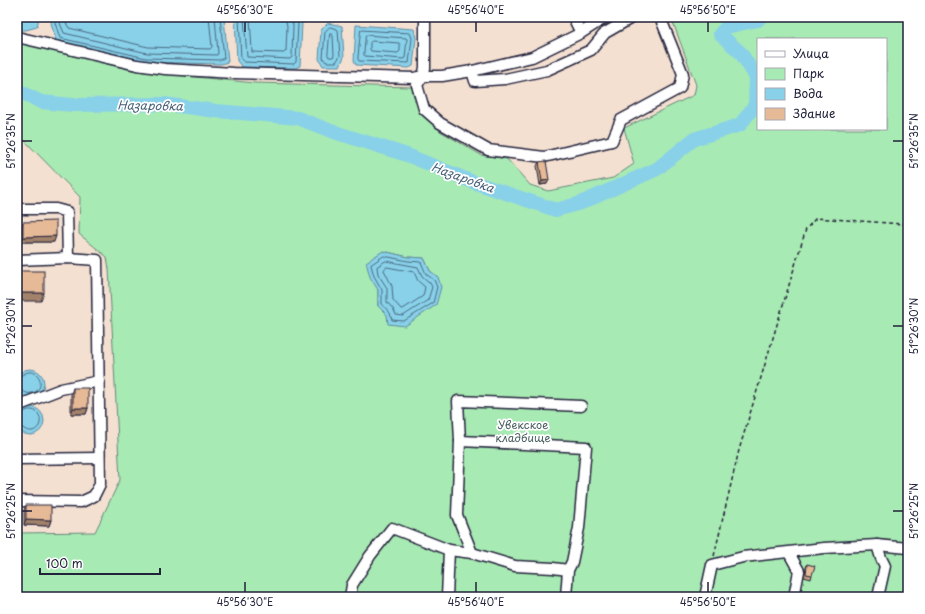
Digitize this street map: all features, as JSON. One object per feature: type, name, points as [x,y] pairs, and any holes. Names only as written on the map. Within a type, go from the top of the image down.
[{"type":"street","points":[[425,17],[425,68],[423,76],[417,85],[424,109],[440,123],[488,150],[544,157],[612,141],[621,120],[680,88],[682,74],[660,17]]},
{"type":"street","points":[[573,17],[581,33]]},
{"type":"street","points":[[17,37],[137,65],[166,69],[234,73],[414,78],[423,76],[442,76],[472,71],[532,57],[581,33],[606,17]]},
{"type":"street","points":[[472,71],[475,81],[505,79],[547,70],[591,50],[604,33],[633,17]]},
{"type":"street","points":[[17,209],[56,209],[66,212],[68,258]]},
{"type":"street","points":[[17,260],[68,258],[97,260],[100,458],[100,484],[94,496],[81,502],[17,501]]},
{"type":"street","points":[[17,406],[61,389],[99,381]]},
{"type":"street","points":[[472,553],[457,515],[460,441],[458,401],[581,406]]},
{"type":"street","points":[[460,441],[586,447],[578,528],[572,562],[568,570],[566,597]]},
{"type":"street","points":[[17,459],[100,458]]},
{"type":"street","points":[[350,597],[352,585],[370,556],[392,528],[449,550],[472,553],[515,566],[568,570]]},
{"type":"street","points":[[705,597],[712,565],[743,557],[824,548],[876,545],[908,548]]},
{"type":"street","points":[[876,545],[880,558],[885,566],[878,597]]},
{"type":"street","points":[[447,597],[449,550]]},
{"type":"street","points":[[789,553],[799,571],[794,597]]},
{"type":"path","points":[[712,565],[739,450],[806,229],[816,218],[904,224],[908,226]]},
{"type":"shaded area","points":[[17,17],[671,17],[696,86],[694,95],[624,128],[634,164],[613,178],[548,191],[530,185],[507,159],[481,155],[440,131],[421,110],[255,83],[136,71],[17,42]]},
{"type":"shaded area","points":[[17,131],[80,197],[79,234],[107,257],[109,269],[120,480],[95,532],[17,533]]},
{"type":"green space","name":"Увекское кладбище","points":[[671,17],[908,17],[908,597],[17,597],[17,533],[95,532],[120,480],[109,269],[107,257],[79,234],[80,197],[17,131],[17,42],[136,71],[255,83],[411,87],[421,110],[440,131],[481,155],[507,159],[530,185],[548,191],[613,178],[634,164],[624,128],[694,95],[696,85]],"holes":[[[383,251],[408,257],[424,258],[430,271],[438,277],[387,315],[378,306],[378,290]]]},
{"type":"water","points":[[17,17],[39,17],[37,27],[26,30],[17,30]]},
{"type":"water","points":[[52,17],[224,17],[228,62],[221,64],[146,62],[56,41],[51,23]]},
{"type":"water","points":[[237,17],[300,17],[302,23],[300,66],[295,68],[242,67],[237,61],[235,19]]},
{"type":"water","points":[[328,23],[342,26],[344,57],[340,66],[323,66],[319,59],[321,30]]},
{"type":"water","points":[[356,25],[414,29],[416,38],[413,66],[409,68],[356,65],[354,60]]},
{"type":"water","points":[[383,251],[408,257],[424,258],[430,271],[438,277],[441,287],[436,305],[405,326],[388,324],[387,315],[378,306],[378,290],[370,277],[366,262]]},
{"type":"water","points":[[30,369],[40,373],[44,383],[40,393],[30,397],[20,393],[16,383],[20,373]]},
{"type":"water","points":[[30,407],[36,408],[40,411],[43,415],[43,427],[40,431],[36,434],[30,435],[24,434],[20,431],[17,427],[16,421],[17,415],[20,411],[24,408]]},
{"type":"building","points":[[546,161],[549,180],[542,181],[539,162]]},
{"type":"building","points":[[56,221],[56,236],[23,237],[23,222]]},
{"type":"building","points":[[17,271],[44,271],[44,293],[17,293]]},
{"type":"building","points":[[73,388],[88,388],[88,408],[73,408]]},
{"type":"building","points":[[26,505],[51,505],[51,520],[26,519]]},
{"type":"building","points":[[807,564],[815,566],[812,575],[806,574]]},
{"type":"building","points":[[784,592],[789,593],[789,597],[783,597]]},
{"type":"waterway","name":"Назаровка","points":[[17,90],[41,102],[73,105],[164,104],[216,111],[298,118],[331,131],[407,155],[473,182],[556,210],[581,203],[657,169],[694,139],[740,125],[755,105],[756,77],[741,53],[720,34],[726,27],[758,20],[761,17]]}]
